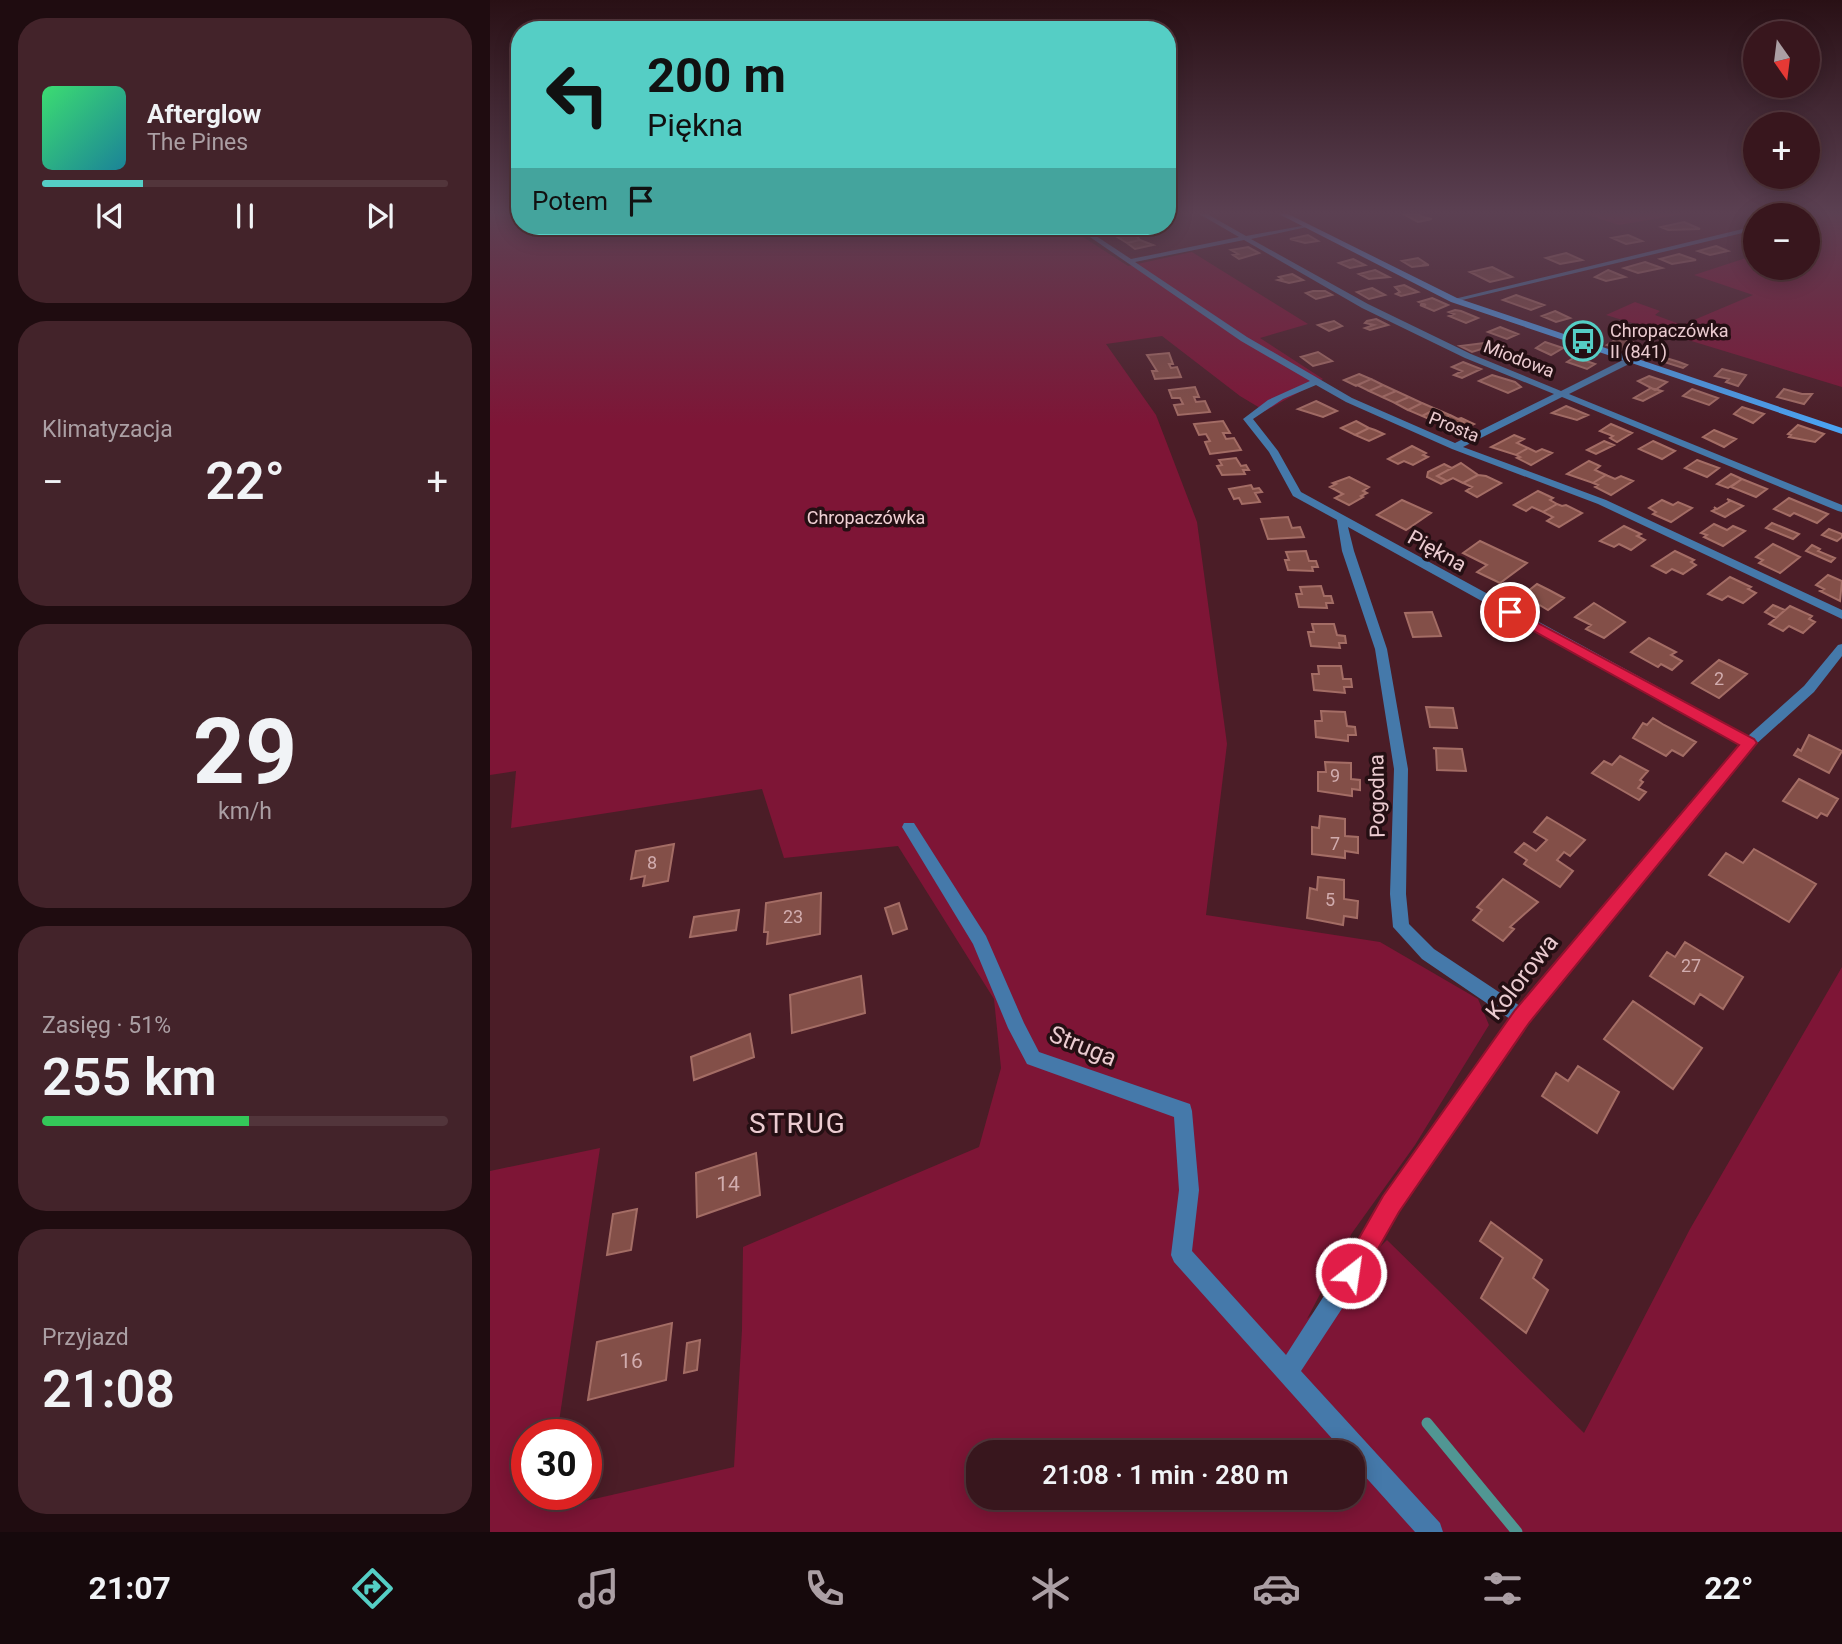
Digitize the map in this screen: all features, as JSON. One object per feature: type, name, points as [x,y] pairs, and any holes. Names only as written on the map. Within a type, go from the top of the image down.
[{"type":"street","name":"Prosta","points":[[1163,282],[1244,339],[1315,383],[1361,406],[1455,447],[1602,502],[1842,615]]},
{"type":"street","name":"Miodowa","points":[[1326,282],[1388,317],[1468,356],[1842,509]]},
{"type":"street","points":[[1419,282],[1454,300],[1842,431]]},
{"type":"street","points":[[1454,300],[1527,282]]},
{"type":"street","points":[[1455,447],[1630,360]]},
{"type":"street","name":"Piękna","points":[[1315,383],[1296,389],[1261,408],[1248,419],[1273,452],[1297,494],[1749,743]]},
{"type":"street","name":"Pogodna","points":[[1342,521],[1348,551],[1381,649],[1401,769],[1398,894],[1401,927],[1428,954],[1522,1017]]},
{"type":"street","name":"Kolorowa","points":[[1288,1372],[1391,1204],[1522,1017],[1749,743],[1809,689],[1842,648]]},
{"type":"street","name":"Struga","points":[[909,827],[980,941],[1017,1028],[1033,1058],[1183,1111],[1189,1190],[1181,1255],[1288,1372]]},
{"type":"street","points":[[1288,1372],[1431,1532]]},
{"type":"green space","name":"Chropaczówka","points":[[490,282],[1241,282],[1308,324],[1260,338],[1323,379],[1265,411],[1240,396],[1162,336],[1106,344],[1156,415],[1197,522],[1227,744],[1206,915],[1380,942],[1478,999],[1489,1025],[1415,1145],[1352,1233],[1307,1319],[1387,1240],[1584,1433],[1690,1229],[1842,967],[1842,1532],[490,1532],[490,1171],[600,1148],[559,1419],[511,1419],[511,1510],[602,1510],[602,1497],[734,1467],[742,1330],[743,1247],[979,1147],[1001,1068],[994,999],[898,846],[784,858],[762,789],[511,828],[516,771],[490,775]]},
{"type":"green space","points":[[1716,282],[1842,282],[1842,387],[1606,315],[1635,302],[1660,311],[1655,315],[1682,325],[1753,295]]},
{"type":"building","points":[[1404,285],[1418,292],[1401,296],[1396,294],[1400,292],[1395,287]]},
{"type":"building","points":[[1372,288],[1385,295],[1369,299],[1357,292]]},
{"type":"building","points":[[1325,291],[1332,295],[1316,299],[1306,293]]},
{"type":"building","points":[[1516,295],[1544,305],[1531,310],[1503,300]]},
{"type":"building","points":[[1432,298],[1448,305],[1434,311],[1420,305],[1426,305],[1419,302]]},
{"type":"building","points":[[1455,310],[1478,318],[1466,323],[1449,316],[1454,314],[1449,312]]},
{"type":"building","points":[[1555,311],[1570,318],[1556,322],[1542,316]]},
{"type":"building","points":[[1376,319],[1388,325],[1370,330],[1365,328],[1374,325],[1365,323],[1367,321]]},
{"type":"building","points":[[1334,321],[1342,326],[1329,331],[1318,325]]},
{"type":"building","points":[[1500,327],[1518,334],[1507,339],[1488,332]]},
{"type":"building","points":[[1618,338],[1636,345],[1627,352],[1607,345]]},
{"type":"building","points":[[1545,342],[1563,348],[1551,355],[1536,348]]},
{"type":"building","points":[[1484,343],[1491,346],[1472,352],[1460,346]]},
{"type":"building","points":[[1318,352],[1332,361],[1313,366],[1301,357]]},
{"type":"building","points":[[1169,353],[1173,364],[1169,364],[1171,368],[1177,367],[1181,377],[1155,379],[1152,371],[1157,371],[1147,355]]},
{"type":"building","points":[[1575,357],[1595,364],[1587,369],[1567,362]]},
{"type":"building","points":[[1666,358],[1687,365],[1683,368],[1661,361]]},
{"type":"building","points":[[1463,362],[1481,369],[1462,378],[1454,375],[1462,371],[1452,367]]},
{"type":"building","points":[[1722,369],[1746,375],[1738,386],[1726,382],[1729,379],[1715,376]]},
{"type":"building","points":[[1359,374],[1371,379],[1356,386],[1344,380]]},
{"type":"building","points":[[1492,375],[1515,382],[1521,387],[1508,393],[1479,381]]},
{"type":"building","points":[[1649,376],[1667,382],[1655,390],[1638,381]]},
{"type":"building","points":[[1371,379],[1383,385],[1369,391],[1357,385]]},
{"type":"building","points":[[1383,385],[1396,391],[1382,397],[1369,391]]},
{"type":"building","points":[[1195,387],[1199,397],[1194,397],[1196,402],[1205,401],[1210,412],[1178,415],[1174,405],[1183,404],[1180,398],[1172,398],[1169,390]]},
{"type":"building","points":[[1651,388],[1662,391],[1643,401],[1634,398]]},
{"type":"building","points":[[1692,389],[1718,398],[1709,405],[1683,396]]},
{"type":"building","points":[[1784,389],[1812,394],[1804,404],[1777,397]]},
{"type":"building","points":[[1396,391],[1409,397],[1395,403],[1382,397]]},
{"type":"building","points":[[1409,397],[1422,403],[1408,410],[1395,403]]},
{"type":"building","points":[[1316,401],[1337,411],[1323,417],[1298,409]]},
{"type":"building","points":[[1422,403],[1436,409],[1422,416],[1408,410]]},
{"type":"building","points":[[1566,406],[1588,415],[1577,420],[1552,413]]},
{"type":"building","points":[[1742,407],[1764,414],[1753,423],[1734,414]]},
{"type":"building","points":[[1436,409],[1450,415],[1436,422],[1422,416]]},
{"type":"building","points":[[1450,415],[1464,422],[1449,429],[1436,422]]},
{"type":"building","points":[[1458,419],[1474,424],[1455,434],[1440,427],[1449,429],[1464,422]]},
{"type":"building","points":[[1223,421],[1230,433],[1223,433],[1226,439],[1234,438],[1241,450],[1210,454],[1205,442],[1210,441],[1206,434],[1199,435],[1194,424]]},
{"type":"building","points":[[1356,421],[1369,428],[1355,435],[1341,428]]},
{"type":"building","points":[[1611,424],[1632,433],[1617,442],[1610,438],[1613,436],[1600,431]]},
{"type":"building","points":[[1798,425],[1824,434],[1815,442],[1789,437],[1791,435],[1788,434]]},
{"type":"building","points":[[1369,428],[1384,434],[1369,441],[1355,435]]},
{"type":"building","points":[[1714,430],[1736,439],[1724,447],[1703,437]]},
{"type":"building","points":[[1514,435],[1524,439],[1517,443],[1528,448],[1516,455],[1491,447]]},
{"type":"building","points":[[1604,441],[1614,445],[1596,454],[1587,450]]},
{"type":"building","points":[[1653,441],[1675,451],[1662,459],[1639,449]]},
{"type":"building","points":[[1412,446],[1426,453],[1423,455],[1428,457],[1413,465],[1404,461],[1398,464],[1388,459]]},
{"type":"building","points":[[1528,448],[1536,452],[1542,449],[1552,453],[1531,465],[1516,455]]},
{"type":"building","points":[[1236,458],[1241,466],[1246,465],[1249,470],[1243,470],[1245,474],[1222,475],[1217,466],[1222,465],[1219,460]]},
{"type":"building","points":[[1697,460],[1719,468],[1707,477],[1685,468]]},
{"type":"building","points":[[1589,461],[1600,466],[1595,470],[1606,475],[1593,483],[1567,474]]},
{"type":"building","points":[[1461,463],[1478,475],[1463,483],[1453,478],[1447,481],[1437,476]]},
{"type":"building","points":[[1444,464],[1452,468],[1437,476],[1447,481],[1441,484],[1427,477],[1428,472]]},
{"type":"building","points":[[1731,474],[1742,479],[1728,488],[1717,484]]},
{"type":"building","points":[[1478,475],[1501,483],[1477,497],[1466,491],[1472,487],[1463,483]]},
{"type":"building","points":[[1606,475],[1615,479],[1621,476],[1633,481],[1611,495],[1595,487],[1598,485],[1593,483]]},
{"type":"building","points":[[1349,477],[1369,487],[1363,491],[1367,493],[1361,496],[1363,497],[1349,505],[1335,498],[1343,494],[1330,487],[1336,484],[1333,483]]},
{"type":"building","points":[[1742,479],[1767,489],[1756,497],[1731,487]]},
{"type":"building","points":[[1251,485],[1253,489],[1259,488],[1262,492],[1255,493],[1260,502],[1242,504],[1239,498],[1234,499],[1229,489]]},
{"type":"building","points":[[1538,491],[1553,498],[1550,500],[1557,504],[1543,512],[1532,507],[1526,511],[1514,505]]},
{"type":"building","points":[[1789,498],[1828,514],[1817,523],[1794,513],[1790,516],[1774,509]]},
{"type":"building","points":[[1727,499],[1743,506],[1725,517],[1712,511],[1716,509],[1714,507],[1717,509],[1730,501]]},
{"type":"building","points":[[1402,500],[1431,513],[1406,530],[1377,515]]},
{"type":"building","points":[[1662,500],[1673,505],[1678,502],[1692,508],[1671,522],[1653,514],[1656,512],[1649,508]]},
{"type":"building","points":[[1557,504],[1566,505],[1582,513],[1559,527],[1547,521],[1553,517],[1543,512]]},
{"type":"building","points":[[1288,517],[1292,528],[1300,527],[1304,537],[1268,539],[1261,519]]},
{"type":"building","points":[[1772,523],[1799,534],[1793,539],[1766,528]]},
{"type":"building","points":[[1714,524],[1727,530],[1733,526],[1745,531],[1723,546],[1701,533]]},
{"type":"building","points":[[1624,526],[1641,534],[1637,536],[1645,540],[1631,550],[1619,544],[1614,547],[1600,541]]},
{"type":"building","points":[[1829,529],[1842,534],[1842,537],[1837,541],[1822,535]]},
{"type":"building","points":[[1480,541],[1527,563],[1500,583],[1477,572],[1487,565],[1463,553]]},
{"type":"building","points":[[1773,544],[1800,557],[1780,573],[1759,563],[1763,560],[1756,557]]},
{"type":"building","points":[[1812,545],[1820,549],[1818,551],[1835,558],[1831,562],[1806,551]]},
{"type":"building","points":[[1306,551],[1309,561],[1316,561],[1318,567],[1312,567],[1313,571],[1288,570],[1286,552]]},
{"type":"building","points":[[1675,551],[1694,560],[1691,562],[1696,565],[1683,574],[1672,569],[1666,573],[1652,566]]},
{"type":"building","points":[[1828,575],[1842,581],[1840,601],[1820,591],[1824,589],[1816,585]]},
{"type":"building","points":[[1730,577],[1751,587],[1748,589],[1756,593],[1743,603],[1728,596],[1722,600],[1708,594]]},
{"type":"building","points":[[1537,584],[1564,598],[1548,610],[1523,595]]},
{"type":"building","points":[[1321,586],[1324,596],[1331,596],[1333,603],[1326,603],[1327,608],[1299,607],[1296,594],[1302,594],[1300,587]]},
{"type":"building","points":[[1594,603],[1625,622],[1604,638],[1586,629],[1591,625],[1575,617]]},
{"type":"building","points":[[1773,605],[1785,610],[1776,618],[1765,612]]},
{"type":"building","points":[[1790,606],[1812,616],[1809,619],[1815,622],[1803,633],[1789,626],[1783,631],[1769,624]]},
{"type":"building","points":[[1432,612],[1441,636],[1413,637],[1405,613]]},
{"type":"building","points":[[1312,624],[1334,624],[1337,635],[1345,636],[1346,643],[1339,643],[1340,648],[1311,646],[1308,632],[1314,632]]},
{"type":"building","points":[[1649,638],[1676,652],[1671,655],[1682,661],[1672,670],[1661,664],[1658,667],[1631,652]]},
{"type":"building","points":[[1719,660],[1747,674],[1719,698],[1692,683]]},
{"type":"building","points":[[1318,666],[1341,666],[1343,679],[1351,679],[1352,687],[1344,687],[1345,693],[1314,690],[1312,674],[1319,674]]},
{"type":"building","points":[[1426,707],[1453,708],[1457,728],[1430,727]]},
{"type":"building","points":[[1321,711],[1345,712],[1347,726],[1355,727],[1356,735],[1348,735],[1348,741],[1316,737],[1315,721],[1322,721]]},
{"type":"building","points":[[1653,718],[1696,742],[1683,756],[1672,750],[1666,756],[1633,738],[1643,723],[1647,725]]},
{"type":"building","points":[[1809,735],[1842,751],[1829,773],[1794,755],[1798,749],[1801,751]]},
{"type":"building","points":[[1433,748],[1462,749],[1466,771],[1437,770],[1436,749]]},
{"type":"building","points":[[1620,756],[1648,771],[1640,780],[1643,782],[1638,788],[1646,792],[1639,800],[1592,773],[1604,761],[1612,765]]},
{"type":"building","points":[[1325,762],[1351,763],[1351,779],[1360,780],[1360,790],[1352,789],[1352,796],[1318,791],[1318,772],[1326,772]]},
{"type":"building","points":[[1799,779],[1838,799],[1827,816],[1821,813],[1817,818],[1783,801]]},
{"type":"building","points":[[1320,816],[1345,819],[1345,836],[1358,837],[1358,853],[1345,851],[1345,858],[1312,854],[1312,827],[1319,828]]},
{"type":"building","points":[[1547,817],[1585,840],[1570,856],[1564,852],[1557,860],[1573,871],[1560,887],[1524,864],[1527,860],[1515,852],[1524,843],[1536,851],[1547,840],[1534,832]]},
{"type":"building","points":[[674,844],[668,881],[643,886],[645,876],[631,879],[636,851]]},
{"type":"building","points":[[1754,849],[1816,884],[1789,922],[1709,875],[1726,853],[1743,863]]},
{"type":"building","points":[[1318,877],[1344,880],[1344,899],[1358,901],[1357,918],[1344,916],[1343,925],[1307,918],[1310,888],[1317,890]]},
{"type":"building","points":[[1503,879],[1538,902],[1510,927],[1514,929],[1503,941],[1473,920],[1482,910],[1477,907]]},
{"type":"building","points":[[821,893],[820,934],[767,944],[768,932],[764,932],[766,903]]},
{"type":"building","points":[[899,903],[907,929],[893,934],[885,908]]},
{"type":"building","points":[[739,910],[736,930],[690,937],[694,917]]},
{"type":"building","points":[[1685,942],[1743,977],[1723,1009],[1700,994],[1694,1004],[1650,976],[1667,952],[1675,957]]},
{"type":"building","points":[[861,976],[865,1013],[792,1033],[790,995]]},
{"type":"building","points":[[1633,1001],[1702,1048],[1673,1089],[1604,1039]]},
{"type":"building","points":[[750,1034],[754,1057],[694,1080],[691,1057]]},
{"type":"building","points":[[1578,1066],[1619,1092],[1597,1133],[1542,1096],[1556,1073],[1568,1081]]},
{"type":"building","points":[[756,1153],[760,1195],[697,1217],[696,1173]]},
{"type":"building","points":[[637,1209],[631,1250],[607,1255],[613,1214]]},
{"type":"building","points":[[1491,1222],[1542,1260],[1533,1278],[1548,1290],[1526,1333],[1481,1298],[1503,1258],[1480,1241]]},
{"type":"building","points":[[672,1323],[666,1380],[588,1400],[597,1342]]},
{"type":"building","points":[[700,1340],[697,1370],[684,1373],[687,1343]]},
{"type":"waterway","points":[[1427,1423],[1517,1532]]},
{"type":"place","name":"Chropaczówka II (841)","points":[[1583,341]]},
{"type":"district","name":"STRUG","points":[[798,1123]]},
{"type":"route","points":[[1351,1273],[1391,1204],[1522,1017],[1749,743],[1510,612]]}]
